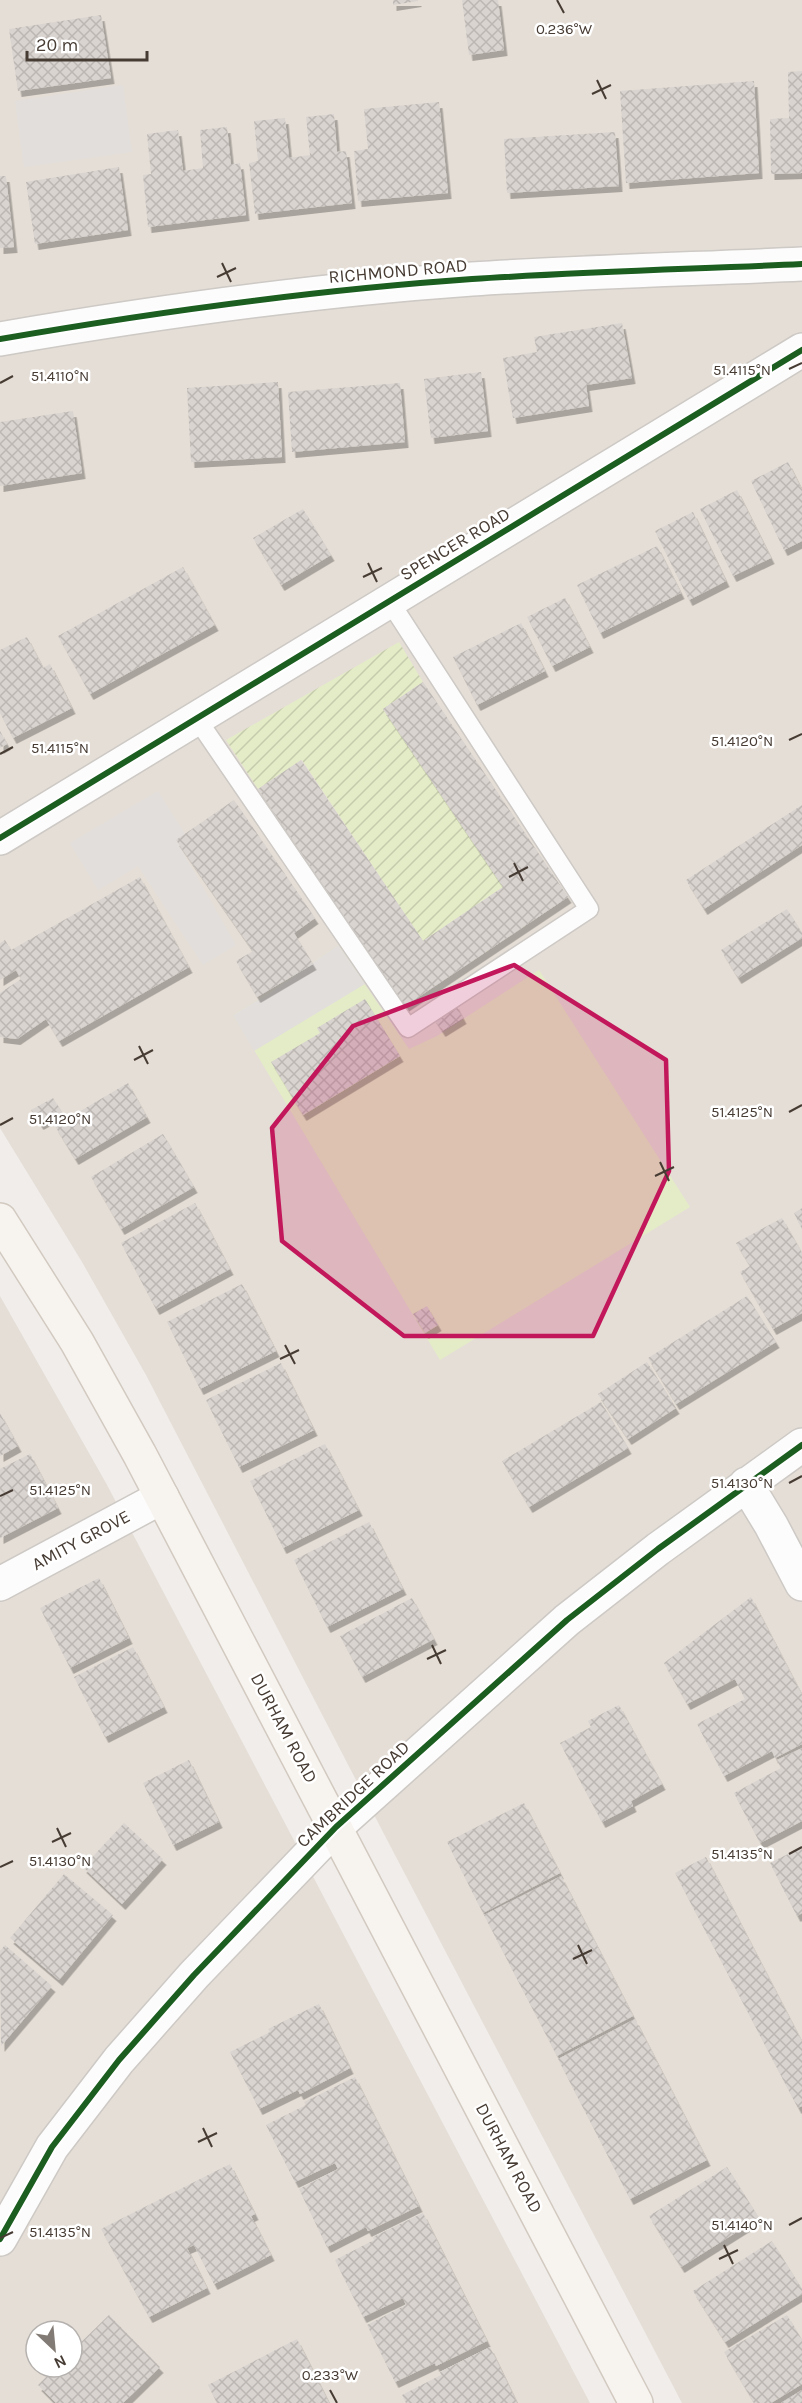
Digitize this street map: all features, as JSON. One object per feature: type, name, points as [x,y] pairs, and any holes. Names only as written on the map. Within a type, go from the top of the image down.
[{"type":"main road","name":"DURHAM ROAD","points":[[0,1220],[77,1342],[162,1497],[636,2403]]},
{"type":"street","name":"RICHMOND ROAD","points":[[0,339],[149,314],[460,280],[802,264]]},
{"type":"street","name":"SPENCER ROAD","points":[[0,838],[802,350]]},
{"type":"street","name":"CAMBRIDGE ROAD","points":[[0,2239],[52,2147],[119,2060],[202,1967],[336,1827],[567,1620],[658,1549],[802,1445]]},
{"type":"street","points":[[746,1484],[802,1584]]},
{"type":"street","name":"AMITY GROVE","points":[[0,1584],[162,1497]]},
{"type":"lane","points":[[197,719],[408,1028],[589,909],[390,602]]},
{"type":"highlighted area","points":[[514,965],[666,1060],[669,1171],[593,1336],[404,1336],[282,1241],[272,1128],[353,1026]]},
{"type":"shaded area","points":[[0,0],[802,0],[802,2403],[682,2403],[146,1375],[82,1262],[0,1128]]},
{"type":"shaded area","points":[[123,85],[132,152],[24,167],[15,101]]},
{"type":"shaded area","points":[[158,791],[185,834],[176,840],[236,945],[203,965],[138,866],[98,890],[70,843]]},
{"type":"shaded area","points":[[338,945],[365,984],[254,1051],[233,1015],[265,996]]},
{"type":"shaded area","points":[[0,1296],[106,1483],[590,2403],[0,2403]]},
{"type":"green space","points":[[399,642],[423,682],[383,709],[503,887],[423,941],[302,760],[258,789],[226,740]]},
{"type":"green space","points":[[338,945],[409,1049],[437,1036],[539,970],[690,1207],[440,1360],[233,1015],[265,996]]},
{"type":"building","points":[[393,0],[418,0],[418,1],[393,5]]},
{"type":"building","points":[[462,0],[498,0],[504,50],[469,55]]},
{"type":"building","points":[[101,15],[111,78],[18,91],[9,29]]},
{"type":"building","points":[[802,71],[802,173],[771,174],[770,119],[789,118],[788,72]]},
{"type":"building","points":[[754,81],[759,173],[626,183],[620,91]]},
{"type":"building","points":[[439,102],[448,193],[358,201],[354,151],[368,149],[364,109]]},
{"type":"building","points":[[334,114],[337,152],[346,151],[352,203],[255,214],[249,163],[258,161],[254,121],[285,118],[289,158],[310,155],[306,117]]},
{"type":"building","points":[[227,127],[231,165],[240,163],[246,215],[148,227],[143,175],[151,174],[147,134],[178,130],[183,171],[203,168],[200,130]]},
{"type":"building","points":[[615,132],[619,186],[507,193],[504,139]]},
{"type":"building","points":[[119,167],[128,230],[35,244],[26,182]]},
{"type":"building","points":[[0,176],[6,176],[14,247],[0,248]]},
{"type":"building","points":[[622,323],[632,378],[586,385],[589,406],[513,418],[503,358],[537,352],[534,337]]},
{"type":"building","points":[[481,372],[488,431],[431,438],[424,379]]},
{"type":"building","points":[[278,382],[282,457],[191,462],[187,388]]},
{"type":"building","points":[[400,383],[405,442],[292,452],[288,392]]},
{"type":"building","points":[[73,411],[82,473],[0,486],[0,422]]},
{"type":"building","points":[[788,462],[802,490],[802,541],[784,550],[751,481]]},
{"type":"building","points":[[737,490],[771,558],[733,576],[700,509]]},
{"type":"building","points":[[303,509],[331,555],[281,585],[253,538]]},
{"type":"building","points":[[693,512],[726,581],[689,600],[655,531]]},
{"type":"building","points":[[657,546],[681,593],[600,633],[577,585]]},
{"type":"building","points":[[183,567],[215,625],[90,694],[58,636]]},
{"type":"building","points":[[565,598],[590,647],[552,666],[527,617]]},
{"type":"building","points":[[521,623],[545,671],[477,705],[453,657]]},
{"type":"building","points":[[27,637],[43,668],[50,664],[72,708],[13,738],[0,713],[0,650]]},
{"type":"building","points":[[423,682],[568,897],[405,1006],[258,789],[301,760],[423,941],[503,887],[383,709]]},
{"type":"building","points":[[0,731],[7,744],[0,748]]},
{"type":"building","points":[[234,800],[315,918],[294,933],[313,964],[257,997],[236,961],[253,951],[176,840]]},
{"type":"building","points":[[802,805],[802,845],[704,909],[686,880]]},
{"type":"building","points":[[140,877],[189,967],[59,1041],[46,1019],[17,1039],[0,1037],[0,993],[21,979],[16,970],[0,980],[0,943],[5,940],[11,950]]},
{"type":"building","points":[[787,909],[802,933],[802,938],[738,978],[721,950]]},
{"type":"building","points":[[365,999],[400,1056],[303,1115],[271,1062],[320,1033],[317,1028]]},
{"type":"building","points":[[455,1003],[463,1018],[442,1031],[433,1017]]},
{"type":"building","points":[[128,1083],[147,1117],[75,1159],[55,1126]]},
{"type":"building","points":[[53,1098],[62,1112],[40,1124],[31,1110]]},
{"type":"building","points":[[163,1134],[194,1187],[121,1229],[91,1177]]},
{"type":"building","points":[[195,1203],[230,1269],[156,1309],[121,1243]]},
{"type":"building","points":[[802,1208],[802,1229],[794,1213]]},
{"type":"building","points":[[782,1218],[802,1253],[802,1313],[773,1329],[740,1272],[750,1266],[736,1243]]},
{"type":"building","points":[[242,1284],[276,1351],[200,1389],[167,1322]]},
{"type":"building","points":[[747,1296],[776,1342],[676,1404],[648,1358]]},
{"type":"building","points":[[427,1306],[438,1325],[425,1333],[413,1314]]},
{"type":"building","points":[[647,1362],[676,1408],[628,1439],[598,1394]]},
{"type":"building","points":[[281,1363],[314,1430],[239,1467],[206,1400]]},
{"type":"building","points":[[601,1402],[628,1448],[529,1507],[502,1461]]},
{"type":"building","points":[[0,1413],[18,1446],[0,1456]]},
{"type":"building","points":[[325,1444],[359,1510],[283,1548],[250,1481]]},
{"type":"building","points":[[30,1454],[58,1508],[0,1538],[0,1469]]},
{"type":"building","points":[[369,1522],[403,1589],[327,1627],[294,1560]]},
{"type":"building","points":[[99,1578],[129,1638],[70,1668],[40,1608]]},
{"type":"building","points":[[751,1597],[802,1695],[802,1744],[775,1758],[772,1751],[724,1776],[697,1724],[745,1699],[735,1679],[687,1704],[664,1663]]},
{"type":"building","points":[[412,1598],[434,1639],[362,1677],[340,1636]]},
{"type":"building","points":[[133,1647],[164,1707],[105,1737],[74,1677]]},
{"type":"building","points":[[619,1705],[662,1784],[631,1801],[633,1806],[602,1822],[560,1743],[591,1727],[588,1721]]},
{"type":"building","points":[[802,1748],[802,1821],[760,1843],[734,1793],[781,1768],[777,1760]]},
{"type":"building","points":[[189,1760],[219,1822],[173,1845],[143,1783]]},
{"type":"building","points":[[524,1803],[560,1873],[483,1913],[447,1842]]},
{"type":"building","points":[[124,1823],[163,1859],[122,1904],[83,1867]]},
{"type":"building","points":[[802,1847],[802,1913],[797,1916],[770,1863]]},
{"type":"building","points":[[706,1857],[802,2042],[802,2106],[798,2108],[675,1873]]},
{"type":"building","points":[[64,1874],[113,1915],[59,1980],[10,1938]]},
{"type":"building","points":[[561,1876],[633,2016],[557,2056],[484,1915]]},
{"type":"building","points":[[5,1945],[52,1986],[1,2046],[0,1951]]},
{"type":"building","points":[[319,2004],[350,2068],[300,2094],[298,2090],[259,2109],[230,2052],[270,2032],[268,2029]]},
{"type":"building","points":[[635,2019],[707,2160],[630,2199],[558,2059]]},
{"type":"building","points":[[355,2077],[419,2206],[368,2231],[366,2227],[327,2247],[299,2189],[338,2169],[335,2163],[295,2182],[266,2125],[306,2105],[304,2102]]},
{"type":"building","points":[[230,2164],[255,2214],[251,2216],[271,2255],[214,2284],[194,2245],[187,2248],[207,2288],[149,2317],[101,2229]]},
{"type":"building","points":[[727,2167],[759,2218],[681,2267],[649,2216]]},
{"type":"building","points":[[423,2213],[487,2341],[436,2366],[435,2363],[395,2382],[367,2325],[406,2305],[403,2298],[363,2317],[335,2260],[374,2240],[373,2237]]},
{"type":"building","points":[[772,2241],[802,2289],[802,2294],[725,2342],[693,2291]]},
{"type":"building","points":[[109,2315],[160,2367],[123,2403],[56,2403],[38,2385],[44,2379],[84,2379],[84,2339]]},
{"type":"building","points":[[787,2315],[802,2340],[802,2384],[771,2403],[754,2403],[724,2352]]},
{"type":"building","points":[[297,2339],[329,2403],[217,2403],[208,2385]]},
{"type":"building","points":[[490,2347],[517,2403],[406,2403],[402,2395],[441,2375],[440,2372]]},
{"type":"building","points":[[802,2390],[802,2403],[781,2403]]},
{"type":"cycle path","points":[[0,339],[235,303],[354,289],[554,274],[802,264]]},
{"type":"cycle path","points":[[0,838],[802,350]]},
{"type":"cycle path","points":[[0,2239],[52,2147],[119,2060],[194,1975],[336,1827],[567,1620],[658,1549],[802,1445]]}]
